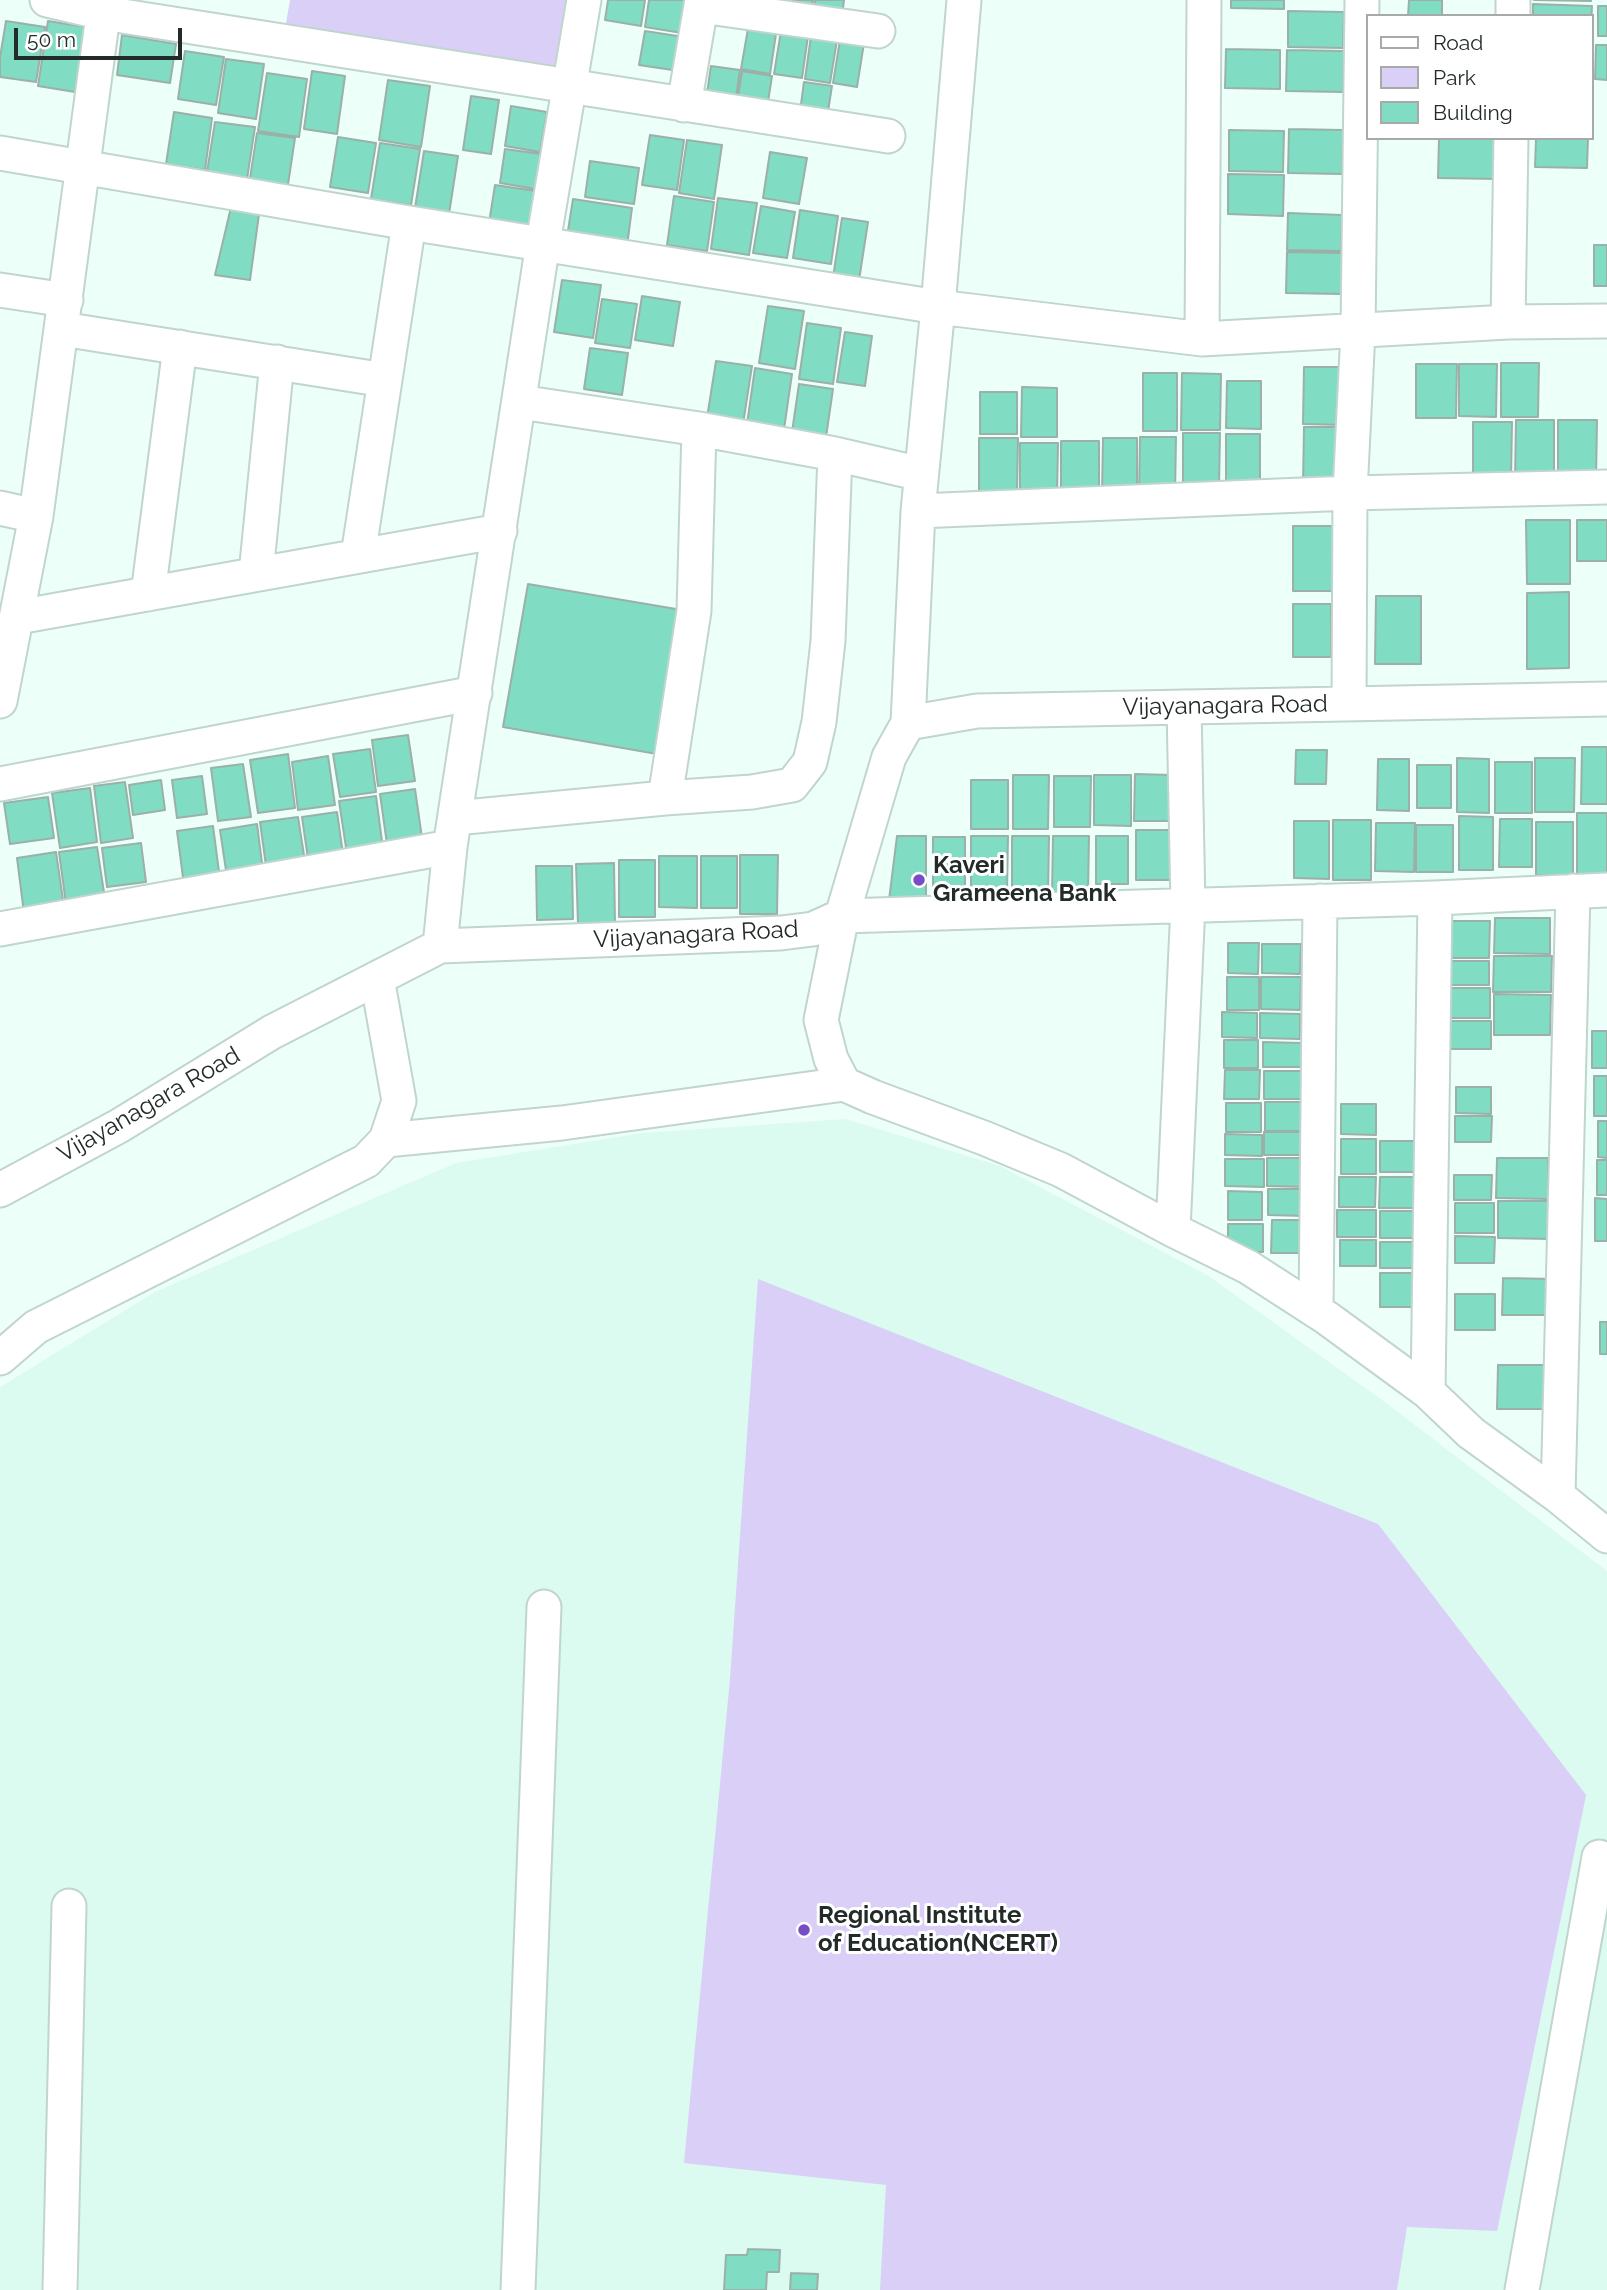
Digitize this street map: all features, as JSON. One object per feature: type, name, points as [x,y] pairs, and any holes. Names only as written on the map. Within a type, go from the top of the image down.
[{"type":"street","points":[[47,0],[197,14],[570,87],[888,136]]},
{"type":"street","points":[[440,946],[452,833],[583,0]]},
{"type":"street","points":[[844,1084],[831,1059],[821,1020],[842,916],[888,757],[908,723],[918,511],[964,0]]},
{"type":"street","points":[[1202,339],[1204,0]]},
{"type":"street","points":[[1349,704],[1350,492],[1358,331],[1362,0]]},
{"type":"street","points":[[684,105],[702,3],[878,31]]},
{"type":"street","points":[[0,701],[36,516],[104,6]]},
{"type":"street","points":[[1508,322],[1511,140]]},
{"type":"street","points":[[0,153],[409,223],[938,307],[1202,339],[1508,322],[1607,321]]},
{"type":"street","points":[[358,556],[409,223]]},
{"type":"street","points":[[0,290],[64,314],[180,347],[385,380]]},
{"type":"street","points":[[148,594],[180,347]]},
{"type":"street","points":[[256,574],[277,362]]},
{"type":"street","points":[[520,402],[699,429],[835,454],[921,474]]},
{"type":"street","points":[[665,798],[694,611],[699,429]]},
{"type":"street","points":[[0,929],[452,833],[665,798],[752,792],[792,785],[810,762],[819,722],[828,641],[835,454]]},
{"type":"street","points":[[918,511],[1350,492],[1607,487]]},
{"type":"street","points":[[0,508],[36,516]]},
{"type":"street","points":[[18,617],[500,531]]},
{"type":"street","points":[[0,784],[475,693]]},
{"type":"street","name":"Vijayanagara Road","points":[[908,723],[977,711],[1607,699]]},
{"type":"street","points":[[1172,1230],[1188,905],[1184,707]]},
{"type":"street","points":[[842,916],[1435,898],[1607,890]]},
{"type":"street","points":[[1558,1496],[1573,891]]},
{"type":"street","points":[[1428,1392],[1435,898]]},
{"type":"street","points":[[1316,1311],[1321,901]]},
{"type":"street","name":"Vijayanagara Road","points":[[0,1190],[119,1126],[272,1032],[440,946],[781,933],[813,929],[842,916]]},
{"type":"street","points":[[0,1358],[36,1326],[366,1161],[386,1140],[398,1101],[377,978]]},
{"type":"street","points":[[386,1140],[562,1123],[844,1084],[1061,1170],[1172,1230],[1248,1267],[1316,1311],[1428,1392],[1471,1433],[1558,1496],[1607,1536]]},
{"type":"street","points":[[518,2290],[544,1608]]},
{"type":"street","points":[[1522,2290],[1599,1857]]},
{"type":"street","points":[[61,2290],[69,1906]]},
{"type":"shaded area","name":"Regional Institute of Education(NCERT)","points":[[846,1119],[1000,1166],[1207,1275],[1382,1400],[1607,1571],[1607,2290],[0,2290],[0,1387],[155,1292],[456,1163],[642,1133]]},
{"type":"green space","points":[[290,0],[584,0],[572,73],[283,41]]},
{"type":"green space","points":[[758,1279],[1378,1524],[1586,1795],[1497,2231],[1407,2227],[1397,2290],[880,2290],[886,2185],[684,2163],[730,1679]]},
{"type":"building","points":[[608,0],[645,0],[641,26],[605,20]]},
{"type":"building","points":[[649,0],[687,0],[682,33],[645,27]]},
{"type":"building","points":[[784,0],[813,0],[811,9],[784,5]]},
{"type":"building","points":[[815,0],[844,0],[842,16],[814,12]]},
{"type":"building","points":[[1231,0],[1284,0],[1284,9],[1231,8]]},
{"type":"building","points":[[1409,0],[1442,0],[1442,14],[1408,14]]},
{"type":"building","points":[[1533,4],[1592,6],[1592,14],[1533,14]]},
{"type":"building","points":[[1598,6],[1607,6],[1607,36],[1598,36]]},
{"type":"building","points":[[1288,11],[1344,12],[1343,48],[1288,47]]},
{"type":"building","points":[[6,21],[45,27],[36,82],[0,77],[0,57]]},
{"type":"building","points":[[48,21],[85,27],[75,92],[38,86]]},
{"type":"building","points":[[749,23],[777,27],[770,74],[741,69]]},
{"type":"building","points":[[645,31],[684,37],[679,71],[639,65]]},
{"type":"building","points":[[781,31],[808,36],[802,78],[774,74]]},
{"type":"building","points":[[122,35],[176,44],[170,83],[117,75]]},
{"type":"building","points":[[811,36],[837,40],[830,83],[805,79]]},
{"type":"building","points":[[840,40],[864,43],[857,87],[833,83]]},
{"type":"building","points":[[1596,45],[1607,45],[1607,80],[1595,79]]},
{"type":"building","points":[[1226,49],[1280,50],[1280,89],[1225,88]]},
{"type":"building","points":[[1287,50],[1344,51],[1343,92],[1286,91]]},
{"type":"building","points":[[185,51],[224,57],[216,105],[178,99]]},
{"type":"building","points":[[226,59],[264,64],[256,119],[218,113]]},
{"type":"building","points":[[711,66],[740,70],[734,111],[705,107]]},
{"type":"building","points":[[312,71],[345,76],[337,134],[304,129]]},
{"type":"building","points":[[742,71],[772,76],[766,115],[736,110]]},
{"type":"building","points":[[267,73],[307,79],[299,137],[258,131]]},
{"type":"building","points":[[388,80],[430,86],[421,147],[379,140]]},
{"type":"building","points":[[804,82],[832,86],[826,124],[799,119]]},
{"type":"building","points":[[471,96],[499,100],[491,154],[463,150]]},
{"type":"building","points":[[511,106],[547,112],[540,152],[505,146]]},
{"type":"building","points":[[174,112],[212,118],[205,170],[166,164]]},
{"type":"building","points":[[215,122],[255,127],[247,179],[207,172]]},
{"type":"building","points":[[1289,129],[1343,130],[1342,174],[1288,173]]},
{"type":"building","points":[[1229,130],[1284,131],[1283,172],[1229,171]]},
{"type":"building","points":[[257,133],[295,138],[287,191],[249,185]]},
{"type":"building","points":[[650,135],[684,140],[677,190],[642,185]]},
{"type":"building","points":[[338,137],[376,143],[368,193],[330,187]]},
{"type":"building","points":[[687,140],[722,145],[714,199],[679,193]]},
{"type":"building","points":[[1439,140],[1499,140],[1498,179],[1438,178]]},
{"type":"building","points":[[1536,140],[1588,140],[1587,168],[1535,167]]},
{"type":"building","points":[[380,143],[420,149],[411,205],[371,199]]},
{"type":"building","points":[[505,149],[541,154],[536,189],[500,183]]},
{"type":"building","points":[[424,151],[458,156],[449,214],[415,208]]},
{"type":"building","points":[[770,152],[807,158],[799,204],[763,198]]},
{"type":"building","points":[[590,161],[639,168],[634,204],[585,197]]},
{"type":"building","points":[[1228,174],[1284,175],[1283,216],[1228,214]]},
{"type":"building","points":[[495,185],[536,191],[530,229],[489,223]]},
{"type":"building","points":[[674,196],[714,202],[707,251],[667,245]]},
{"type":"building","points":[[718,198],[757,203],[749,255],[711,249]]},
{"type":"building","points":[[573,199],[632,208],[627,246],[567,237]]},
{"type":"building","points":[[232,203],[260,207],[250,280],[215,275]]},
{"type":"building","points":[[761,206],[795,212],[787,258],[753,253]]},
{"type":"building","points":[[800,210],[838,216],[831,264],[793,258]]},
{"type":"building","points":[[1288,213],[1342,215],[1341,251],[1287,250]]},
{"type":"building","points":[[842,218],[868,222],[858,287],[832,284]]},
{"type":"building","points":[[1594,245],[1607,245],[1607,286],[1594,286]]},
{"type":"building","points":[[1287,252],[1342,253],[1342,294],[1286,293]]},
{"type":"building","points":[[562,280],[601,285],[593,338],[554,332]]},
{"type":"building","points":[[642,296],[680,302],[673,346],[635,340]]},
{"type":"building","points":[[602,299],[637,304],[630,348],[595,343]]},
{"type":"building","points":[[768,306],[804,311],[795,369],[759,363]]},
{"type":"building","points":[[807,323],[841,328],[833,384],[799,379]]},
{"type":"building","points":[[845,332],[872,336],[865,386],[837,382]]},
{"type":"building","points":[[590,348],[628,353],[622,395],[584,389]]},
{"type":"building","points":[[716,361],[752,366],[743,424],[707,418]]},
{"type":"building","points":[[1501,363],[1539,363],[1538,417],[1501,417]]},
{"type":"building","points":[[1416,364],[1457,364],[1456,418],[1416,418]]},
{"type":"building","points":[[1459,364],[1497,364],[1496,417],[1459,416]]},
{"type":"building","points":[[1304,367],[1345,367],[1344,425],[1303,424]]},
{"type":"building","points":[[755,368],[792,374],[784,429],[747,424]]},
{"type":"building","points":[[1143,373],[1177,373],[1177,431],[1143,431]]},
{"type":"building","points":[[1182,373],[1221,374],[1220,430],[1181,430]]},
{"type":"building","points":[[1227,381],[1261,381],[1261,429],[1226,428]]},
{"type":"building","points":[[799,384],[833,389],[826,437],[792,432]]},
{"type":"building","points":[[1022,387],[1057,388],[1057,437],[1021,437]]},
{"type":"building","points":[[980,392],[1017,392],[1017,434],[980,434]]},
{"type":"building","points":[[1516,420],[1554,420],[1554,481],[1515,481]]},
{"type":"building","points":[[1558,420],[1597,420],[1596,480],[1558,480]]},
{"type":"building","points":[[1473,422],[1512,422],[1511,479],[1473,479]]},
{"type":"building","points":[[1304,427],[1344,427],[1344,484],[1303,484]]},
{"type":"building","points":[[1183,433],[1220,433],[1219,487],[1183,486]]},
{"type":"building","points":[[1226,434],[1260,434],[1260,487],[1226,487]]},
{"type":"building","points":[[1140,437],[1176,437],[1175,494],[1139,494]]},
{"type":"building","points":[[979,438],[1018,438],[1017,494],[979,494]]},
{"type":"building","points":[[1103,438],[1137,438],[1137,495],[1102,495]]},
{"type":"building","points":[[1061,441],[1099,441],[1099,493],[1061,493]]},
{"type":"building","points":[[1020,443],[1058,443],[1057,495],[1020,494]]},
{"type":"building","points":[[1526,520],[1570,520],[1570,584],[1527,584]]},
{"type":"building","points":[[1577,520],[1607,520],[1607,561],[1577,561]]},
{"type":"building","points":[[1293,526],[1334,526],[1334,591],[1293,591]]},
{"type":"building","points":[[528,584],[682,610],[657,754],[503,727]]},
{"type":"building","points":[[1569,592],[1569,668],[1527,669],[1527,593]]},
{"type":"building","points":[[1376,596],[1421,596],[1421,664],[1375,664]]},
{"type":"building","points":[[1293,604],[1331,604],[1331,657],[1293,657]]},
{"type":"building","points":[[408,735],[415,781],[378,786],[372,740]]},
{"type":"building","points":[[1582,747],[1607,747],[1607,804],[1581,804]]},
{"type":"building","points":[[370,749],[376,792],[340,797],[333,754]]},
{"type":"building","points":[[1296,750],[1327,750],[1326,784],[1295,784]]},
{"type":"building","points":[[288,754],[295,808],[258,813],[250,760]]},
{"type":"building","points":[[328,756],[335,805],[298,810],[292,762]]},
{"type":"building","points":[[1457,758],[1489,759],[1489,813],[1457,812]]},
{"type":"building","points":[[1535,758],[1575,758],[1574,812],[1535,812]]},
{"type":"building","points":[[1378,759],[1409,759],[1409,811],[1377,810]]},
{"type":"building","points":[[1495,762],[1532,762],[1532,813],[1495,813]]},
{"type":"building","points":[[243,764],[251,817],[218,821],[211,768]]},
{"type":"building","points":[[1417,765],[1451,765],[1451,808],[1417,808]]},
{"type":"building","points":[[1135,774],[1173,775],[1173,821],[1134,821]]},
{"type":"building","points":[[1013,775],[1049,775],[1048,829],[1013,829]]},
{"type":"building","points":[[1094,775],[1131,775],[1131,826],[1094,825]]},
{"type":"building","points":[[202,776],[207,814],[177,818],[172,780]]},
{"type":"building","points":[[1054,776],[1091,776],[1090,827],[1054,827]]},
{"type":"building","points":[[161,780],[165,810],[133,815],[129,785]]},
{"type":"building","points":[[971,780],[1008,780],[1008,829],[971,829]]},
{"type":"building","points":[[125,782],[133,838],[101,843],[94,786]]},
{"type":"building","points":[[90,788],[97,842],[60,848],[52,793]]},
{"type":"building","points":[[415,789],[422,838],[387,844],[380,794]]},
{"type":"building","points":[[376,796],[383,849],[347,854],[339,801]]},
{"type":"building","points":[[48,797],[54,838],[10,844],[4,803]]},
{"type":"building","points":[[337,812],[343,854],[308,859],[302,817]]},
{"type":"building","points":[[1577,813],[1607,813],[1607,879],[1577,879]]},
{"type":"building","points":[[1459,816],[1493,817],[1493,870],[1459,870]]},
{"type":"building","points":[[298,817],[306,868],[267,873],[260,822]]},
{"type":"building","points":[[1500,819],[1532,819],[1532,867],[1499,867]]},
{"type":"building","points":[[1333,820],[1371,820],[1371,880],[1333,880]]},
{"type":"building","points":[[1294,821],[1329,821],[1329,879],[1294,878]]},
{"type":"building","points":[[1536,822],[1573,822],[1573,875],[1536,875]]},
{"type":"building","points":[[1376,823],[1415,823],[1414,872],[1375,871]]},
{"type":"building","points":[[257,824],[263,871],[227,877],[220,830]]},
{"type":"building","points":[[1416,825],[1453,825],[1453,872],[1416,872]]},
{"type":"building","points":[[213,826],[221,887],[185,893],[177,831]]},
{"type":"building","points":[[1136,830],[1173,830],[1173,880],[1136,880]]},
{"type":"building","points":[[897,836],[926,836],[926,901],[889,900]]},
{"type":"building","points":[[971,836],[1008,836],[1007,892],[971,892]]},
{"type":"building","points":[[1012,836],[1049,836],[1048,897],[1012,896]]},
{"type":"building","points":[[1053,836],[1089,836],[1088,894],[1052,894]]},
{"type":"building","points":[[1096,836],[1128,836],[1128,884],[1096,884]]},
{"type":"building","points":[[933,837],[965,837],[965,889],[933,888]]},
{"type":"building","points":[[141,843],[146,882],[107,887],[102,848]]},
{"type":"building","points":[[97,847],[105,899],[66,904],[59,852]]},
{"type":"building","points":[[56,852],[64,907],[24,913],[17,858]]},
{"type":"building","points":[[740,855],[778,855],[777,914],[740,914]]},
{"type":"building","points":[[659,856],[697,856],[697,908],[659,907]]},
{"type":"building","points":[[701,856],[737,856],[737,908],[701,908]]},
{"type":"building","points":[[619,860],[655,860],[655,917],[619,917]]},
{"type":"building","points":[[614,863],[615,923],[578,924],[576,864]]},
{"type":"building","points":[[536,866],[572,866],[573,919],[537,920]]},
{"type":"building","points":[[1495,918],[1550,918],[1550,954],[1494,953]]},
{"type":"building","points":[[1450,921],[1490,921],[1489,958],[1450,958]]},
{"type":"building","points":[[1228,943],[1259,943],[1258,974],[1228,973]]},
{"type":"building","points":[[1262,944],[1301,944],[1300,974],[1262,973]]},
{"type":"building","points":[[1494,956],[1552,956],[1551,992],[1493,992]]},
{"type":"building","points":[[1449,961],[1489,961],[1489,985],[1449,985]]},
{"type":"building","points":[[1227,977],[1259,977],[1259,1010],[1227,1010]]},
{"type":"building","points":[[1261,977],[1301,977],[1300,1010],[1261,1009]]},
{"type":"building","points":[[1450,988],[1490,988],[1490,1018],[1450,1018]]},
{"type":"building","points":[[1494,994],[1551,995],[1550,1035],[1494,1035]]},
{"type":"building","points":[[1222,1012],[1257,1013],[1257,1038],[1222,1037]]},
{"type":"building","points":[[1260,1013],[1300,1014],[1300,1039],[1260,1038]]},
{"type":"building","points":[[1449,1021],[1491,1021],[1491,1049],[1449,1049]]},
{"type":"building","points":[[1592,1031],[1607,1031],[1607,1068],[1592,1068]]},
{"type":"building","points":[[1224,1040],[1258,1040],[1258,1068],[1224,1068]]},
{"type":"building","points":[[1263,1042],[1302,1043],[1302,1067],[1263,1067]]},
{"type":"building","points":[[1225,1070],[1260,1070],[1259,1099],[1224,1099]]},
{"type":"building","points":[[1264,1071],[1303,1071],[1302,1099],[1264,1099]]},
{"type":"building","points":[[1594,1076],[1607,1076],[1607,1116],[1594,1116]]},
{"type":"building","points":[[1456,1087],[1491,1087],[1491,1114],[1456,1113]]},
{"type":"building","points":[[1265,1102],[1302,1102],[1301,1131],[1265,1131]]},
{"type":"building","points":[[1226,1103],[1261,1103],[1261,1132],[1226,1132]]},
{"type":"building","points":[[1341,1104],[1376,1104],[1376,1135],[1341,1134]]},
{"type":"building","points":[[1455,1116],[1492,1116],[1491,1142],[1455,1142]]},
{"type":"building","points":[[1598,1121],[1607,1121],[1607,1158],[1598,1157]]},
{"type":"building","points":[[1264,1132],[1303,1132],[1303,1155],[1264,1155]]},
{"type":"building","points":[[1225,1134],[1262,1135],[1262,1156],[1225,1155]]},
{"type":"building","points":[[1341,1139],[1376,1139],[1376,1174],[1341,1174]]},
{"type":"building","points":[[1380,1141],[1420,1141],[1420,1172],[1380,1172]]},
{"type":"building","points":[[1267,1158],[1305,1158],[1305,1187],[1267,1186]]},
{"type":"building","points":[[1497,1158],[1548,1158],[1548,1199],[1496,1198]]},
{"type":"building","points":[[1225,1159],[1264,1159],[1264,1187],[1225,1186]]},
{"type":"building","points":[[1597,1160],[1607,1160],[1607,1195],[1597,1195]]},
{"type":"building","points":[[1454,1175],[1492,1175],[1491,1200],[1454,1200]]},
{"type":"building","points":[[1339,1177],[1376,1177],[1375,1207],[1339,1207]]},
{"type":"building","points":[[1380,1177],[1420,1177],[1419,1208],[1379,1208]]},
{"type":"building","points":[[1268,1189],[1305,1189],[1305,1216],[1268,1215]]},
{"type":"building","points":[[1228,1191],[1262,1192],[1262,1220],[1228,1220]]},
{"type":"building","points":[[1595,1198],[1607,1199],[1607,1241],[1595,1241]]},
{"type":"building","points":[[1498,1201],[1551,1201],[1551,1239],[1498,1238]]},
{"type":"building","points":[[1455,1203],[1494,1203],[1494,1233],[1455,1233]]},
{"type":"building","points":[[1337,1210],[1376,1210],[1376,1237],[1337,1237]]},
{"type":"building","points":[[1380,1211],[1421,1211],[1421,1238],[1380,1238]]},
{"type":"building","points":[[1272,1220],[1307,1220],[1306,1253],[1271,1253]]},
{"type":"building","points":[[1228,1224],[1263,1224],[1263,1252],[1228,1252]]},
{"type":"building","points":[[1455,1236],[1495,1237],[1494,1263],[1455,1263]]},
{"type":"building","points":[[1340,1240],[1376,1240],[1376,1266],[1340,1266]]},
{"type":"building","points":[[1380,1242],[1421,1242],[1421,1268],[1380,1268]]},
{"type":"building","points":[[1380,1273],[1419,1273],[1419,1307],[1380,1307]]},
{"type":"building","points":[[1503,1278],[1556,1279],[1556,1315],[1502,1315]]},
{"type":"building","points":[[1455,1294],[1495,1294],[1495,1330],[1455,1330]]},
{"type":"building","points":[[1600,1322],[1607,1322],[1607,1354],[1600,1354]]},
{"type":"building","points":[[1498,1365],[1554,1365],[1554,1409],[1497,1409]]},
{"type":"building","points":[[748,2249],[780,2250],[779,2272],[767,2272],[766,2290],[724,2290],[726,2255],[747,2255]]},
{"type":"building","points":[[791,2273],[818,2274],[817,2290],[790,2290]]},
{"type":"place","name":"Kaveri Grameena Bank","points":[[919,880]]},
{"type":"place","name":"Regional Institute of Education(NCERT)","points":[[804,1930]]}]
